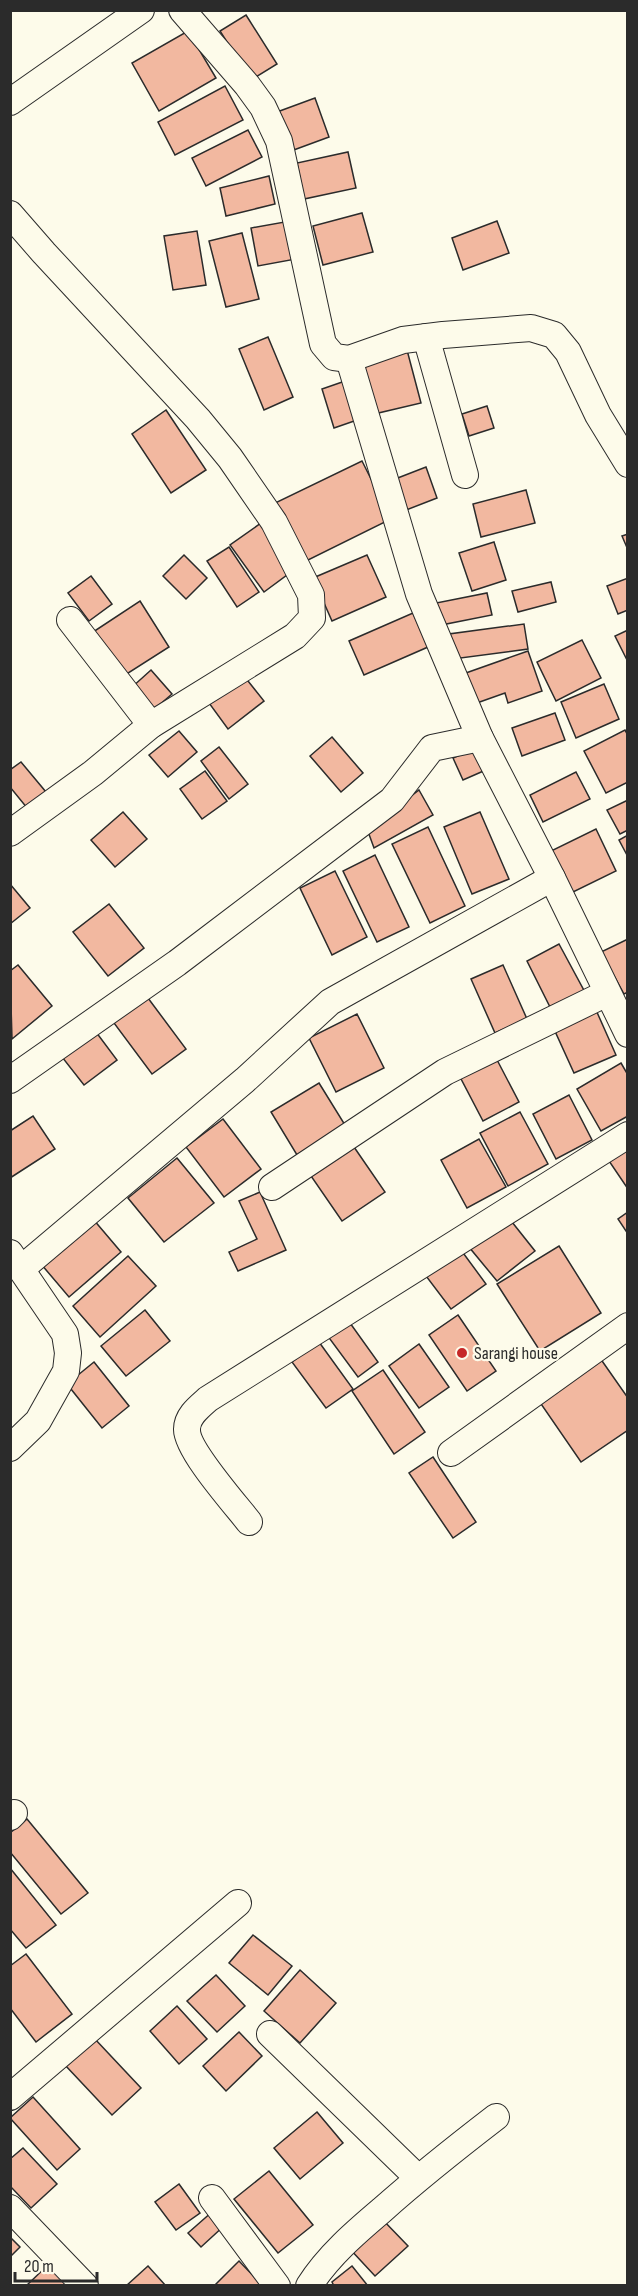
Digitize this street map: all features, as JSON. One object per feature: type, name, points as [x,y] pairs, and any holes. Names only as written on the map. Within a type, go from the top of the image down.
[{"type":"street","points":[[10,102],[141,10]]},
{"type":"street","points":[[182,10],[247,85],[263,107],[279,141],[323,344],[334,357],[349,358],[403,340],[531,328],[554,335],[568,352],[598,415],[627,464]]},
{"type":"street","points":[[10,214],[198,419],[230,458],[274,522],[311,595],[312,618],[295,636],[151,725],[93,773],[10,833]]},
{"type":"street","points":[[426,338],[465,475]]},
{"type":"street","points":[[349,358],[418,594],[480,738],[552,878],[627,1034]]},
{"type":"street","points":[[70,620],[151,725]]},
{"type":"street","points":[[10,1080],[185,957],[392,800],[432,748],[480,738]]},
{"type":"street","points":[[10,1448],[38,1421],[66,1371],[68,1353],[65,1334],[16,1261],[246,1080],[330,1002],[552,878]]},
{"type":"street","points":[[272,1187],[445,1072],[607,993]]},
{"type":"street","points":[[249,1522],[190,1445],[186,1428],[192,1413],[208,1399],[627,1135]]},
{"type":"street","points":[[452,1453],[627,1326]]},
{"type":"street","points":[[10,2097],[238,1903]]},
{"type":"street","points":[[270,2034],[418,2178]]},
{"type":"street","points":[[309,2286],[321,2267],[418,2178],[496,2117]]},
{"type":"street","points":[[212,2198],[277,2286]]},
{"type":"street","points":[[10,2208],[85,2286]]},
{"type":"building","points":[[246,15],[277,64],[251,80],[220,31]]},
{"type":"building","points":[[188,31],[216,78],[159,111],[132,63]]},
{"type":"building","points":[[225,86],[243,120],[175,155],[158,122]]},
{"type":"building","points":[[315,98],[329,137],[291,151],[277,112]]},
{"type":"building","points":[[248,130],[262,157],[206,186],[192,158]]},
{"type":"building","points":[[348,152],[356,188],[304,199],[297,163]]},
{"type":"building","points":[[269,176],[275,204],[226,216],[220,188]]},
{"type":"building","points":[[362,213],[373,252],[323,265],[313,226]]},
{"type":"building","points":[[290,221],[296,259],[258,266],[251,228]]},
{"type":"building","points":[[497,221],[509,253],[463,270],[452,238]]},
{"type":"building","points":[[197,231],[206,285],[173,290],[164,236]]},
{"type":"building","points":[[242,233],[259,299],[226,307],[209,241]]},
{"type":"building","points":[[268,337],[293,397],[264,410],[239,349]]},
{"type":"building","points":[[407,350],[421,403],[374,414],[361,362]]},
{"type":"building","points":[[348,380],[360,419],[334,428],[322,389]]},
{"type":"building","points":[[487,406],[494,428],[469,436],[462,414]]},
{"type":"building","points":[[166,410],[206,470],[171,493],[132,434]]},
{"type":"building","points":[[362,461],[391,519],[302,563],[273,504]]},
{"type":"building","points":[[426,467],[437,498],[401,512],[390,481]]},
{"type":"building","points":[[526,490],[535,523],[481,537],[473,504]]},
{"type":"building","points":[[261,523],[295,569],[264,592],[230,545]]},
{"type":"building","points":[[628,534],[628,550],[622,536]]},
{"type":"building","points":[[494,542],[506,580],[472,591],[459,553]]},
{"type":"building","points":[[229,547],[259,592],[237,607],[207,561]]},
{"type":"building","points":[[184,555],[207,578],[186,599],[163,576]]},
{"type":"building","points":[[367,555],[386,597],[332,621],[313,578]]},
{"type":"building","points":[[91,576],[112,604],[89,621],[68,593]]},
{"type":"building","points":[[628,578],[628,610],[618,614],[607,586]]},
{"type":"building","points":[[551,582],[556,602],[518,612],[512,591]]},
{"type":"building","points":[[487,593],[492,615],[436,626],[431,604]]},
{"type":"building","points":[[140,601],[169,647],[122,677],[93,632]]},
{"type":"building","points":[[413,613],[428,647],[364,675],[349,641]]},
{"type":"building","points":[[524,624],[528,649],[453,659],[449,634]]},
{"type":"building","points":[[628,630],[628,662],[615,636]]},
{"type":"building","points":[[582,640],[601,678],[556,701],[537,662]]},
{"type":"building","points":[[528,651],[542,691],[508,703],[505,693],[474,704],[463,674]]},
{"type":"building","points":[[151,670],[172,694],[151,712],[131,688]]},
{"type":"building","points":[[244,676],[264,701],[228,729],[209,703]]},
{"type":"building","points":[[604,684],[619,719],[576,738],[561,702]]},
{"type":"building","points":[[555,713],[565,740],[522,756],[512,728]]},
{"type":"building","points":[[625,730],[628,736],[628,782],[606,793],[584,751]]},
{"type":"building","points":[[179,731],[197,752],[168,777],[149,755]]},
{"type":"building","points":[[332,737],[363,773],[341,792],[310,756]]},
{"type":"building","points":[[219,747],[248,784],[229,799],[201,761]]},
{"type":"building","points":[[478,747],[488,769],[463,780],[453,758]]},
{"type":"building","points":[[21,762],[51,798],[32,814],[10,787],[10,770]]},
{"type":"building","points":[[205,771],[227,801],[202,819],[180,789]]},
{"type":"building","points":[[576,772],[590,799],[543,822],[530,795]]},
{"type":"building","points":[[419,790],[433,815],[374,848],[366,826],[392,811]]},
{"type":"building","points":[[628,800],[628,830],[620,834],[607,810]]},
{"type":"building","points":[[123,812],[147,839],[115,867],[91,840]]},
{"type":"building","points":[[480,812],[509,879],[472,894],[444,827]]},
{"type":"building","points":[[428,827],[465,906],[430,923],[392,844]]},
{"type":"building","points":[[596,829],[616,871],[571,893],[551,851]]},
{"type":"building","points":[[628,835],[628,857],[619,840]]},
{"type":"building","points":[[375,855],[409,927],[377,942],[343,871]]},
{"type":"building","points":[[335,871],[367,937],[332,955],[300,888]]},
{"type":"building","points":[[10,884],[30,908],[10,924]]},
{"type":"building","points":[[109,904],[144,948],[108,976],[73,932]]},
{"type":"building","points":[[628,939],[628,992],[624,994],[601,952]]},
{"type":"building","points":[[559,944],[587,996],[553,1013],[527,961]]},
{"type":"building","points":[[18,965],[52,1006],[12,1039],[10,971]]},
{"type":"building","points":[[503,965],[527,1019],[495,1033],[471,979]]},
{"type":"building","points":[[145,994],[186,1049],[152,1074],[111,1019]]},
{"type":"building","points":[[596,1010],[616,1055],[574,1073],[554,1029]]},
{"type":"building","points":[[357,1014],[384,1068],[336,1092],[309,1038]]},
{"type":"building","points":[[96,1032],[117,1060],[84,1085],[62,1057]]},
{"type":"building","points":[[495,1056],[519,1102],[483,1121],[459,1075]]},
{"type":"building","points":[[621,1063],[628,1075],[628,1116],[601,1131],[577,1089]]},
{"type":"building","points":[[319,1083],[345,1125],[297,1155],[271,1112]]},
{"type":"building","points":[[569,1095],[592,1140],[556,1159],[533,1114]]},
{"type":"building","points":[[520,1112],[548,1164],[508,1186],[480,1133]]},
{"type":"building","points":[[33,1116],[55,1149],[10,1178],[10,1131]]},
{"type":"building","points":[[223,1119],[261,1169],[224,1197],[186,1147]]},
{"type":"building","points":[[479,1139],[506,1187],[467,1208],[441,1160]]},
{"type":"building","points":[[628,1144],[628,1189],[607,1158]]},
{"type":"building","points":[[354,1147],[385,1192],[342,1221],[311,1176]]},
{"type":"building","points":[[177,1158],[214,1203],[164,1242],[128,1198]]},
{"type":"building","points":[[260,1192],[286,1250],[238,1271],[229,1252],[257,1239],[239,1201]]},
{"type":"building","points":[[628,1212],[628,1234],[618,1219]]},
{"type":"building","points":[[508,1217],[535,1251],[497,1281],[469,1247]]},
{"type":"building","points":[[93,1219],[121,1252],[69,1297],[41,1264]]},
{"type":"building","points":[[458,1246],[486,1284],[451,1309],[423,1272]]},
{"type":"building","points":[[559,1246],[601,1313],[540,1351],[497,1284]]},
{"type":"building","points":[[128,1256],[156,1286],[100,1337],[73,1306]]},
{"type":"building","points":[[145,1310],[170,1341],[126,1376],[101,1346]]},
{"type":"building","name":"Sarangi house","points":[[458,1315],[496,1371],[467,1391],[429,1335]]},
{"type":"building","points":[[345,1316],[378,1362],[358,1377],[324,1331]]},
{"type":"building","points":[[319,1342],[353,1389],[326,1408],[292,1362]]},
{"type":"building","points":[[419,1344],[449,1387],[419,1408],[389,1366]]},
{"type":"building","points":[[600,1358],[628,1398],[628,1430],[581,1462],[539,1401]]},
{"type":"building","points":[[94,1362],[129,1406],[102,1428],[67,1384]]},
{"type":"building","points":[[383,1370],[425,1432],[394,1454],[352,1391]]},
{"type":"building","points":[[433,1457],[476,1522],[453,1538],[409,1473]]},
{"type":"building","points":[[27,1819],[88,1893],[61,1914],[10,1852],[10,1833]]},
{"type":"building","points":[[10,1868],[56,1925],[26,1948],[10,1929]]},
{"type":"building","points":[[253,1935],[292,1966],[268,1995],[229,1963]]},
{"type":"building","points":[[26,1954],[72,2014],[36,2042],[10,2008],[10,1966]]},
{"type":"building","points":[[300,1970],[336,2003],[300,2043],[264,2011]]},
{"type":"building","points":[[216,1975],[245,2006],[217,2032],[187,2001]]},
{"type":"building","points":[[177,2006],[207,2039],[179,2064],[150,2031]]},
{"type":"building","points":[[239,2032],[262,2056],[226,2091],[203,2066]]},
{"type":"building","points":[[94,2038],[141,2088],[112,2115],[65,2065]]},
{"type":"building","points":[[33,2097],[80,2149],[57,2170],[10,2118]]},
{"type":"building","points":[[317,2112],[343,2143],[300,2179],[274,2148]]},
{"type":"building","points":[[23,2148],[57,2184],[31,2208],[10,2186],[10,2159]]},
{"type":"building","points":[[269,2171],[313,2225],[278,2253],[234,2199]]},
{"type":"building","points":[[179,2184],[200,2213],[176,2230],[155,2202]]},
{"type":"building","points":[[213,2211],[225,2225],[201,2247],[188,2233]]},
{"type":"building","points":[[381,2218],[408,2246],[375,2276],[349,2248]]},
{"type":"building","points":[[10,2237],[20,2247],[10,2257]]},
{"type":"building","points":[[239,2261],[263,2286],[214,2286]]},
{"type":"building","points":[[50,2263],[72,2286],[26,2286]]},
{"type":"building","points":[[148,2266],[166,2286],[126,2286]]},
{"type":"building","points":[[352,2266],[368,2286],[334,2286],[332,2282]]},
{"type":"place","name":"Sarangi house","points":[[462,1353]]}]
